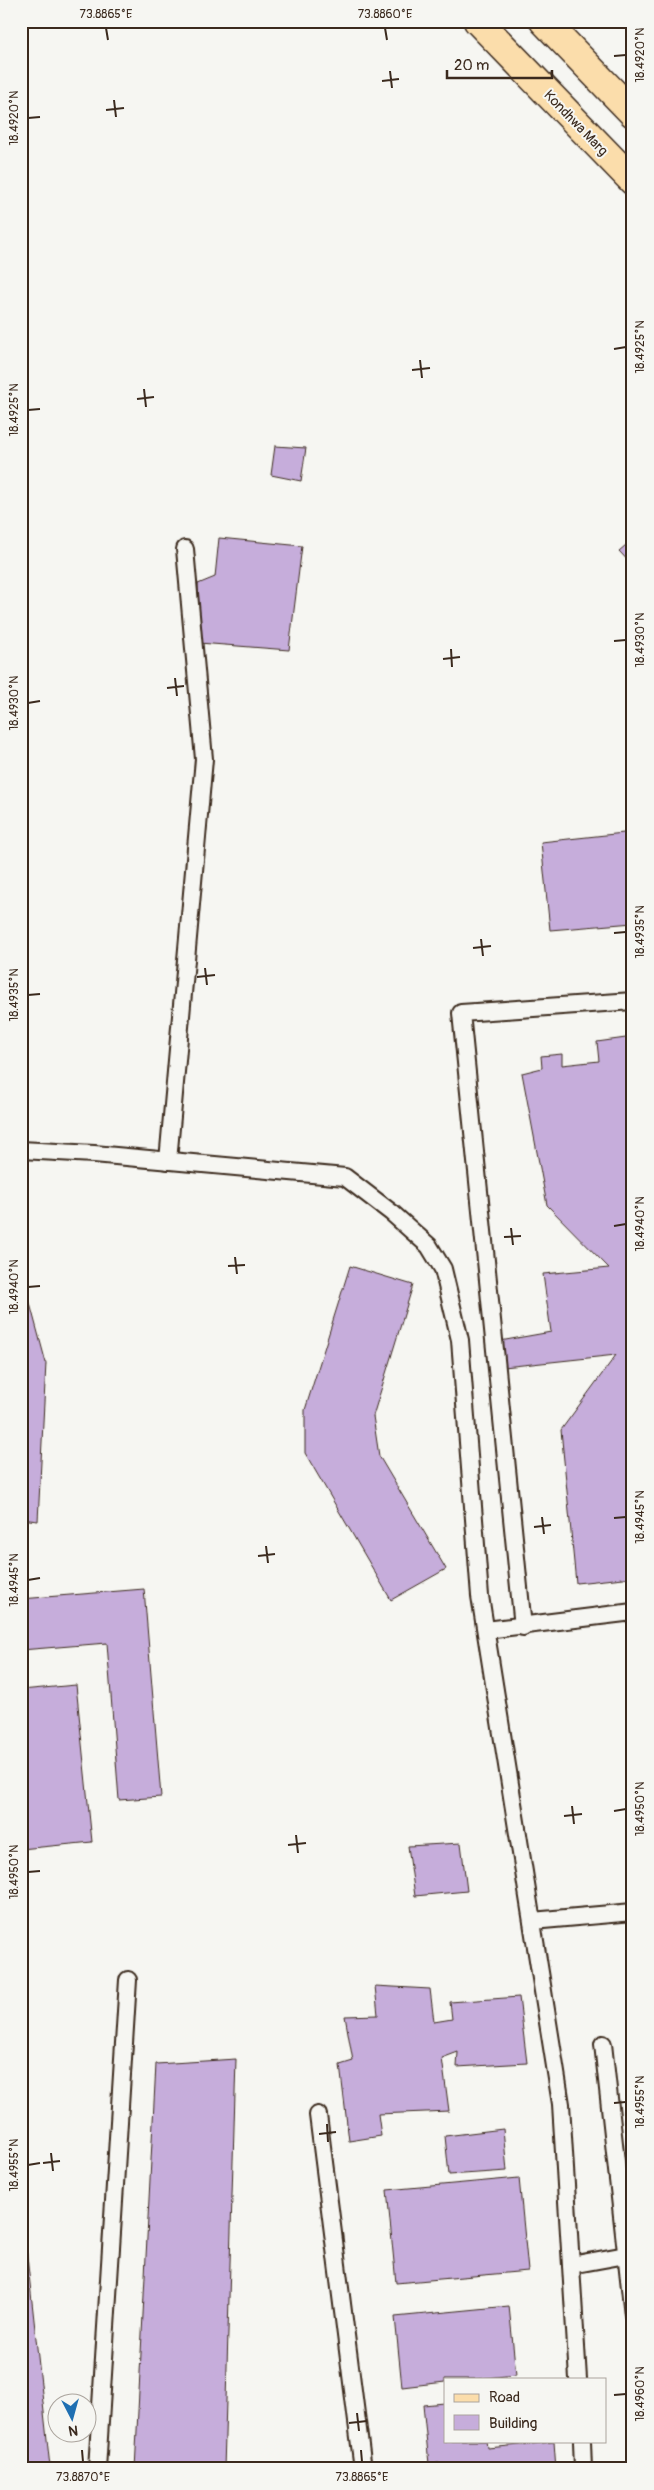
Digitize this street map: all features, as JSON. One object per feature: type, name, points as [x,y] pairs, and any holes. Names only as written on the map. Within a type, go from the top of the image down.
[{"type":"main road","name":"Kondhwa Marg","points":[[478,21],[633,181]]},
{"type":"main road","points":[[544,21],[633,113]]},
{"type":"lane","points":[[168,1161],[204,759],[185,549]]},
{"type":"lane","points":[[523,1627],[462,1013],[633,1001]]},
{"type":"lane","points":[[21,1150],[345,1177],[429,1246],[443,1269],[460,1340],[480,1596],[560,2104],[578,2378]]},
{"type":"lane","points":[[486,1630],[523,1627],[633,1612]]},
{"type":"lane","points":[[532,1921],[633,1912]]},
{"type":"lane","points":[[97,2469],[128,1980]]},
{"type":"lane","points":[[603,2044],[633,2315]]},
{"type":"lane","points":[[318,2115],[364,2469]]},
{"type":"lane","points":[[571,2265],[626,2255]]},
{"type":"lane","points":[[582,2442],[584,2469]]},
{"type":"building","points":[[275,446],[306,448],[301,481],[271,475]]},
{"type":"building","points":[[219,538],[302,546],[289,650],[199,643],[198,584],[215,577]]},
{"type":"building","points":[[633,539],[633,566],[619,551]]},
{"type":"building","points":[[633,832],[633,923],[550,930],[541,842]]},
{"type":"building","points":[[633,1037],[633,1577],[576,1583],[561,1430],[616,1355],[504,1367],[500,1341],[551,1332],[543,1274],[609,1268],[547,1205],[522,1073],[542,1068],[541,1056],[562,1054],[562,1065],[599,1061],[597,1042]]},
{"type":"building","points":[[350,1266],[413,1285],[373,1416],[379,1456],[446,1569],[391,1600],[305,1453],[305,1410]]},
{"type":"building","points":[[21,1270],[46,1363],[38,1521],[21,1519]]},
{"type":"building","points":[[144,1589],[161,1797],[119,1800],[107,1643],[21,1650],[21,1599]]},
{"type":"building","points":[[76,1685],[92,1842],[21,1849],[21,1690]]},
{"type":"building","points":[[461,1843],[467,1891],[415,1896],[408,1846]]},
{"type":"building","points":[[375,1986],[430,1989],[434,2022],[452,2019],[450,2002],[519,1997],[527,2063],[457,2067],[458,2052],[442,2058],[449,2111],[378,2114],[381,2136],[349,2141],[340,2065],[353,2061],[345,2016],[378,2015]]},
{"type":"building","points":[[236,2059],[224,2469],[135,2469],[156,2064]]},
{"type":"building","points":[[503,2129],[507,2171],[449,2175],[445,2136]]},
{"type":"building","points":[[519,2178],[528,2271],[396,2283],[387,2190]]},
{"type":"building","points":[[21,2201],[50,2467],[21,2468]]},
{"type":"building","points":[[509,2306],[516,2375],[486,2378],[444,2378],[444,2382],[402,2387],[395,2317]]},
{"type":"building","points":[[444,2403],[444,2442],[486,2442],[487,2448],[554,2442],[556,2469],[439,2469],[439,2463],[429,2464],[423,2405]]}]
